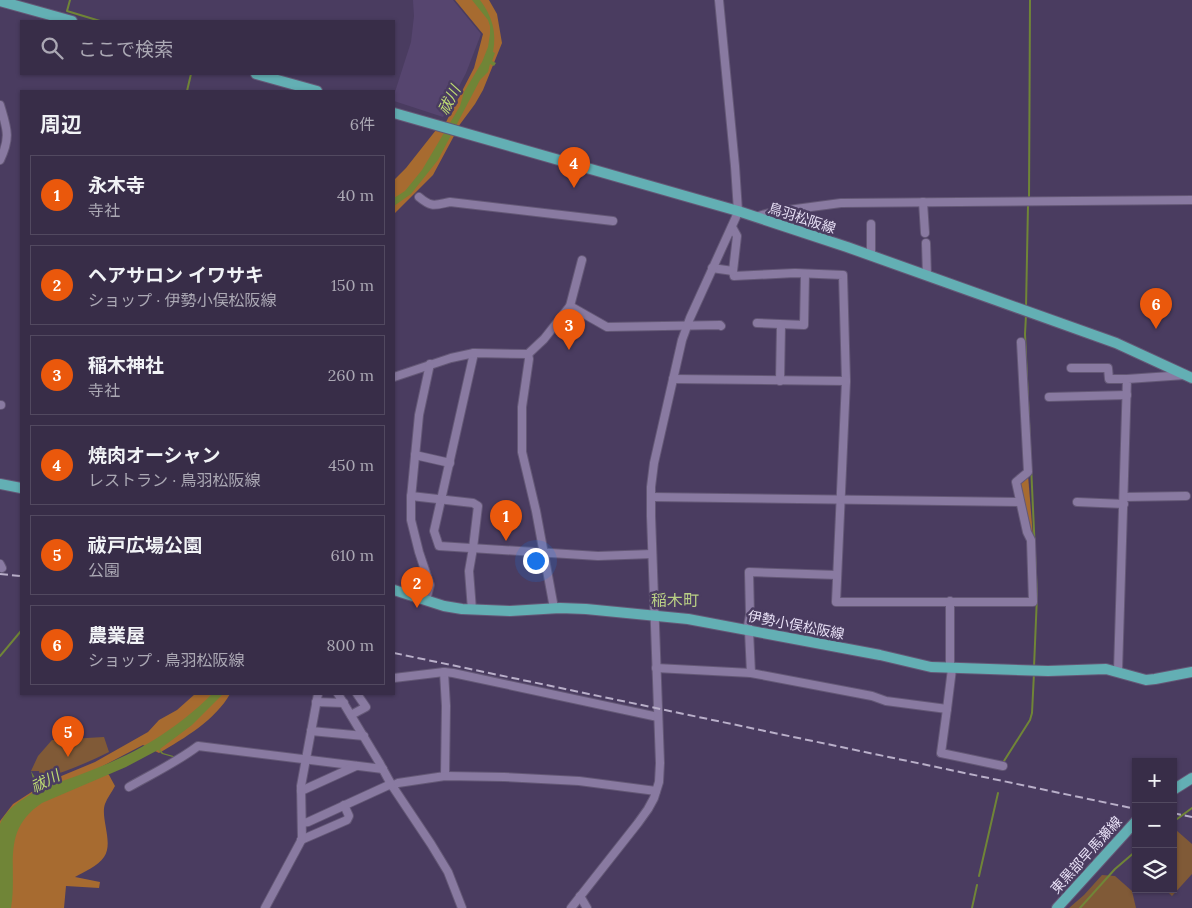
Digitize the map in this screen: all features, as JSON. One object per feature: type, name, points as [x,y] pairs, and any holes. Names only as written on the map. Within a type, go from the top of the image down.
[{"type":"main road","points":[[0,1],[68,20]]},
{"type":"main road","points":[[260,75],[313,90]]},
{"type":"main road","name":"鳥羽松阪線","points":[[395,113],[738,211],[1116,343],[1189,376]]},
{"type":"main road","points":[[0,484],[20,488]]},
{"type":"main road","name":"伊勢小俣松阪線","points":[[395,590],[452,608],[510,611],[554,608],[599,610],[706,622],[870,653],[919,665],[951,669],[1048,671],[1098,668],[1118,671],[1135,678],[1151,680],[1192,672]]},
{"type":"main road","points":[[1177,787],[1192,778]]},
{"type":"main road","name":"東黒部早馬瀬線","points":[[1057,908],[1132,825]]},
{"type":"street","points":[[571,908],[651,804],[660,775],[650,497],[654,463],[687,326],[738,211],[719,0]]},
{"type":"street","points":[[0,105],[8,138],[0,160]]},
{"type":"street","points":[[419,197],[427,204],[433,206],[450,202],[614,222]]},
{"type":"street","points":[[755,217],[765,213],[841,203],[1192,200]]},
{"type":"street","points":[[923,202],[925,233]]},
{"type":"street","points":[[871,224],[871,256]]},
{"type":"street","points":[[732,227],[736,236],[734,276],[843,275],[846,381],[836,602],[1033,602],[1031,540],[1026,532],[1016,482],[1028,472],[1021,342]]},
{"type":"street","points":[[926,242],[927,276]]},
{"type":"street","points":[[395,377],[430,364],[474,354],[528,354],[544,339],[570,306],[582,260]]},
{"type":"street","points":[[712,268],[733,271]]},
{"type":"street","points":[[757,322],[804,325],[805,274]]},
{"type":"street","points":[[570,306],[607,327],[721,326]]},
{"type":"street","points":[[780,381],[781,325]]},
{"type":"street","points":[[474,354],[434,531],[439,546],[544,554],[598,556],[652,554]]},
{"type":"street","points":[[528,354],[529,359],[522,407],[522,452],[536,510],[554,608]]},
{"type":"street","points":[[426,600],[430,586],[411,520],[411,496],[419,414],[430,364]]},
{"type":"street","points":[[1072,368],[1108,368],[1109,379],[1189,376]]},
{"type":"street","points":[[673,379],[846,381]]},
{"type":"street","points":[[1118,671],[1127,379]]},
{"type":"street","points":[[1049,396],[1127,395]]},
{"type":"street","points":[[415,455],[450,463]]},
{"type":"street","points":[[411,496],[477,504],[474,548],[468,571],[472,610]]},
{"type":"street","points":[[1077,502],[1186,496]]},
{"type":"street","points":[[650,497],[1020,502]]},
{"type":"street","points":[[752,673],[748,631],[750,615],[749,572],[837,575]]},
{"type":"street","points":[[950,601],[951,669],[941,753],[1003,766]]},
{"type":"street","points":[[656,668],[752,673],[872,696],[886,701],[947,709]]},
{"type":"street","points":[[395,678],[444,672],[658,717]]},
{"type":"street","points":[[444,672],[446,706],[445,776]]},
{"type":"street","points":[[339,695],[392,785],[448,872],[462,908]]},
{"type":"street","points":[[351,715],[366,707],[358,695]]},
{"type":"street","points":[[265,908],[301,840],[301,791],[317,698],[344,703]]},
{"type":"street","points":[[311,731],[364,736]]},
{"type":"street","points":[[129,787],[181,759],[198,746],[383,769]]},
{"type":"street","points":[[301,791],[356,766]]},
{"type":"street","points":[[302,823],[398,783],[445,776],[579,781],[656,791]]},
{"type":"street","points":[[301,840],[347,820],[349,816],[344,805]]},
{"type":"street","points":[[580,896],[587,908]]},
{"type":"shaded area","points":[[413,0],[453,0],[481,34],[466,73],[443,117],[395,101],[395,92],[411,42],[414,16]]},
{"type":"shaded area","points":[[455,0],[489,0],[497,14],[502,43],[483,90],[458,127],[445,124],[474,68],[483,34]]},
{"type":"shaded area","points":[[472,0],[480,0],[493,24],[493,52],[495,53],[492,61],[496,63],[494,66],[490,64],[488,72],[480,80],[438,160],[411,194],[395,205],[395,197],[405,191],[422,170],[460,106],[464,92],[482,62],[488,47],[490,26],[488,20]]},
{"type":"shaded area","points":[[436,130],[455,134],[433,175],[395,213],[395,179]]},
{"type":"shaded area","points":[[1028,475],[1033,537],[1028,531],[1018,484]]},
{"type":"shaded area","points":[[194,695],[229,695],[208,720],[189,735],[159,753],[143,745],[101,767],[109,775],[115,786],[106,802],[104,810],[107,851],[98,863],[75,877],[100,882],[99,888],[66,886],[64,908],[0,908],[0,821],[13,804],[47,782],[95,762],[148,732],[159,720],[177,710]]},
{"type":"shaded area","points":[[211,695],[222,695],[192,725],[160,749],[163,753],[176,758],[162,754],[158,750],[126,767],[42,803],[29,814],[20,825],[13,850],[11,908],[0,908],[0,824],[11,808],[36,790],[31,771],[41,788],[65,780],[132,752],[173,727]]},
{"type":"shaded area","points":[[104,737],[109,752],[84,764],[41,779],[39,771],[31,771],[38,756],[52,740]]},
{"type":"shaded area","points":[[1177,831],[1192,844],[1192,874],[1177,890]]},
{"type":"shaded area","points":[[1102,875],[1115,876],[1132,891],[1136,908],[1069,908]]},
{"type":"waterway","points":[[70,0],[67,11],[97,20]]},
{"type":"waterway","points":[[1029,200],[1030,0]]},
{"type":"waterway","points":[[187,90],[191,75]]},
{"type":"waterway","points":[[1026,308],[1028,205]]},
{"type":"waterway","points":[[1026,315],[1025,334],[1037,596],[1034,667]]},
{"type":"waterway","points":[[0,656],[20,632]]},
{"type":"waterway","points":[[1004,761],[1030,720],[1034,673]]},
{"type":"waterway","points":[[979,876],[998,793]]},
{"type":"waterway","points":[[1177,819],[1192,808]]},
{"type":"waterway","points":[[1080,908],[1115,869],[1132,854]]},
{"type":"waterway","points":[[972,908],[977,885]]},
{"type":"railway","points":[[0,574],[20,576]]},
{"type":"railway","points":[[395,653],[1132,808]]},
{"type":"railway","points":[[1177,814],[1192,817]]},
{"type":"place","name":"焼肉オーシャン","points":[[574,188]]},
{"type":"place","name":"農業屋","points":[[1156,329]]},
{"type":"place","name":"稲木神社","points":[[569,350]]},
{"type":"place","name":"永木寺","points":[[506,541]]},
{"type":"place","name":"ヘアサロン イワサキ","points":[[417,608]]},
{"type":"place","name":"祓戸広場公園","points":[[68,757]]},
{"type":"district","name":"稲木町","points":[[675,600]]},
{"type":"water label","name":"祓川","points":[[449,100]]},
{"type":"water label","name":"祓川","points":[[45,781]]}]
